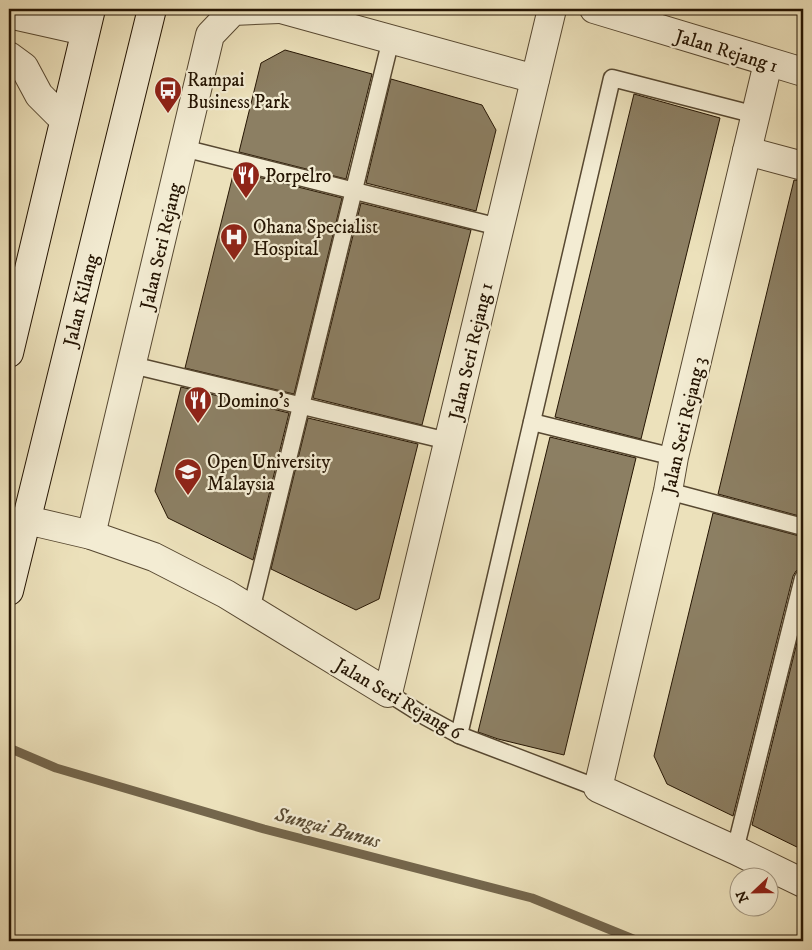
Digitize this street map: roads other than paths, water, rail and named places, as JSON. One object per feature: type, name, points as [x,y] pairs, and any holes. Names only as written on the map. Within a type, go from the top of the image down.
[{"type":"street","name":"Jalan Seri Rejang","points":[[92,535],[210,35],[233,11],[280,9],[535,79]]},
{"type":"street","name":"Jalan Seri Rejang 1","points":[[388,693],[552,9]]},
{"type":"street","name":"Jalan Rejang 1","points":[[594,9],[803,72]]},
{"type":"street","name":"Jalan Kilang","points":[[9,591],[152,13]]},
{"type":"street","points":[[9,14],[88,20],[9,353]]},
{"type":"street","points":[[9,56],[24,67],[39,95],[64,120]]},
{"type":"street","name":"Jalan Seri Rejang 3","points":[[598,788],[668,491],[674,457],[768,63]]},
{"type":"street","points":[[747,151],[803,166]]},
{"type":"street","name":"Jalan Seri Rejang 6","points":[[27,520],[92,535],[154,557],[226,594],[388,693]]},
{"type":"street","name":"Jalan Seri Rejang 6","points":[[598,788],[803,883]]},
{"type":"lane","points":[[252,610],[390,39]]},
{"type":"lane","points":[[459,735],[612,78],[756,115]]},
{"type":"lane","points":[[183,148],[499,227]]},
{"type":"lane","points":[[132,365],[448,441]]},
{"type":"lane","points":[[532,422],[674,457]]},
{"type":"lane","points":[[668,491],[803,527]]},
{"type":"lane","points":[[735,850],[803,578]]},
{"type":"lane","name":"Jalan Seri Rejang 6","points":[[388,693],[459,735],[598,788]]},
{"type":"waterway","name":"Sungai Bunus","points":[[9,748],[56,768],[264,829],[532,898],[638,941]]},
{"type":"place","name":"Rampai Business Park","points":[[168,114]]},
{"type":"place","name":"Porpelro","points":[[246,199]]},
{"type":"place","name":"Ohana Specialist Hospital","points":[[234,261]]},
{"type":"place","name":"Domino's","points":[[198,424]]},
{"type":"place","name":"Open University Malaysia","points":[[188,496]]}]
